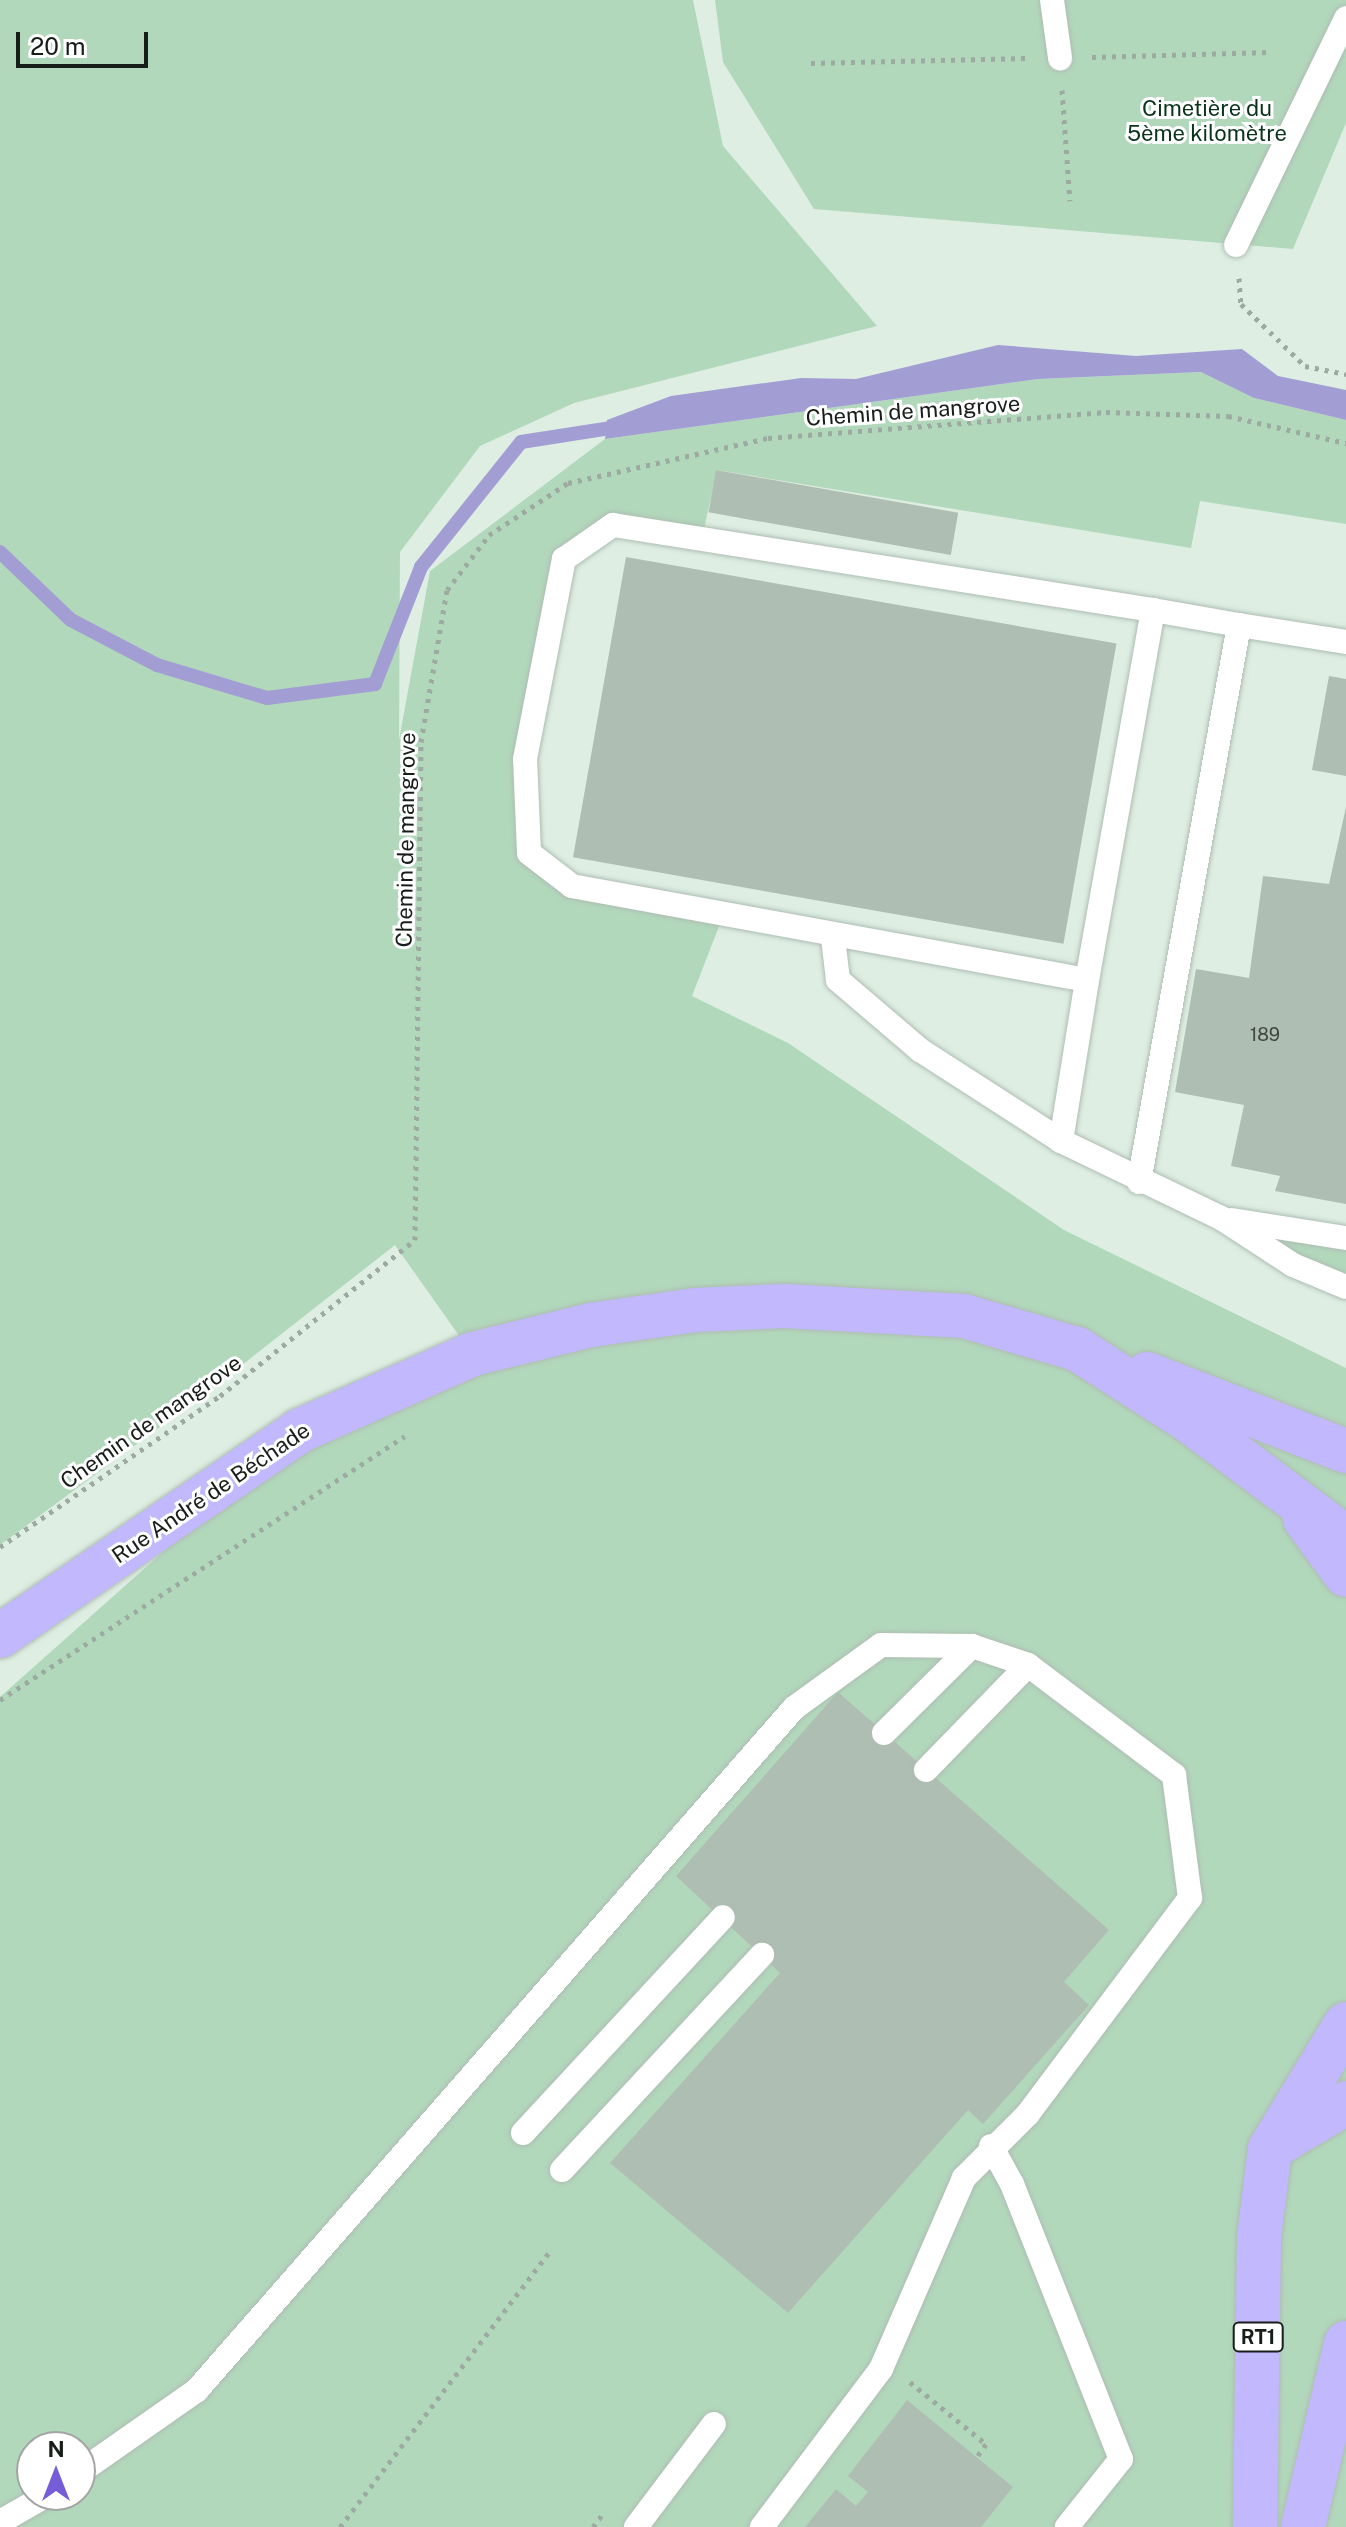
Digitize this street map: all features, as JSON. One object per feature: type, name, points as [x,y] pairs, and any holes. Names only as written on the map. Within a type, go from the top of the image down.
[{"type":"main road","name":"Rue André de Béchade","points":[[0,1636],[299,1431],[473,1354],[591,1325],[695,1310],[784,1306],[964,1316],[1077,1349],[1191,1422],[1346,1538]]},
{"type":"main road","points":[[1077,1349],[1228,1402],[1346,1451]]},
{"type":"main road","points":[[1287,1495],[1346,1575]]},
{"type":"main road","name":"RT1","points":[[1255,2527],[1259,2237],[1270,2149],[1346,2024]]},
{"type":"main road","points":[[1270,2149],[1346,2103]]},
{"type":"main road","points":[[1303,2527],[1346,2343]]},
{"type":"lane","points":[[1052,0],[1060,58]]},
{"type":"lane","points":[[1236,245],[1346,18]]},
{"type":"lane","points":[[1087,980],[833,938],[572,886],[529,853],[525,759],[564,559],[613,525],[1346,642]]},
{"type":"lane","points":[[1061,1141],[1153,610]]},
{"type":"lane","points":[[1139,1182],[1239,625]]},
{"type":"lane","points":[[833,938],[838,980],[920,1050],[1061,1141],[1139,1182],[1221,1218],[1293,1265],[1346,1287]]},
{"type":"lane","points":[[1221,1218],[1346,1238]]},
{"type":"lane","points":[[96,2461],[197,2390],[794,1708],[881,1645],[972,1646],[1028,1665],[1174,1775],[1190,1898],[1028,2114],[991,2146],[964,2178],[881,2369],[762,2527]]},
{"type":"lane","points":[[884,1733],[972,1646]]},
{"type":"lane","points":[[926,1770],[1028,1665]]},
{"type":"lane","points":[[523,2133],[723,1917]]},
{"type":"lane","points":[[562,2170],[762,1955]]},
{"type":"lane","points":[[991,2146],[1012,2184],[1121,2459],[1067,2527]]},
{"type":"lane","points":[[636,2527],[714,2424]]},
{"type":"lane","points":[[0,2522],[19,2511]]},
{"type":"path","points":[[1060,58],[1070,201]]},
{"type":"path","points":[[1236,245],[1241,304],[1305,366],[1346,374]]},
{"type":"path","name":"Chemin de mangrove","points":[[0,1547],[220,1396],[415,1240],[421,742],[447,590],[489,535],[568,483],[768,438],[1106,412],[1228,416],[1346,443]]},
{"type":"path","points":[[0,1700],[407,1435]]},
{"type":"path","points":[[340,2527],[549,2253]]},
{"type":"path","points":[[899,2373],[986,2444],[977,2457]]},
{"type":"green space","points":[[0,0],[693,0],[723,146],[877,326],[574,403],[480,446],[400,552],[399,740],[430,571],[605,439],[1038,379],[1202,372],[1254,398],[1346,420],[1346,524],[1200,501],[1191,548],[717,470],[702,538],[613,525],[564,559],[525,759],[529,853],[572,886],[723,916],[692,996],[788,1043],[1064,1230],[1346,1368],[1346,2527],[0,2527],[0,1697],[299,1431],[472,1354],[395,1245],[210,1390],[0,1545]]},
{"type":"green space","name":"Cimetière du 5ème kilomètre","points":[[715,0],[1346,0],[1346,123],[1293,249],[814,209],[723,62]]},
{"type":"green space","points":[[1221,1218],[1346,1238],[1346,1287]]},
{"type":"shaded area","points":[[998,345],[1136,356],[1242,349],[1278,376],[1346,390],[1346,420],[1254,398],[1201,372],[1038,379],[605,439],[607,420],[671,396],[801,378],[856,379]]},
{"type":"building","points":[[716,470],[958,513],[951,555],[709,512]]},
{"type":"building","points":[[626,557],[1116,643],[1063,944],[573,857]]},
{"type":"building","points":[[1329,676],[1346,679],[1346,776],[1312,770]]},
{"type":"building","points":[[1346,807],[1346,1204],[1275,1191],[1280,1176],[1231,1166],[1244,1105],[1175,1092],[1196,969],[1249,978],[1263,876],[1329,884]]},
{"type":"building","points":[[838,1692],[1109,1930],[1064,1982],[1089,2005],[983,2124],[968,2110],[788,2313],[610,2163],[780,1973],[676,1876]]},
{"type":"building","points":[[907,2400],[1013,2487],[981,2527],[805,2527],[836,2489],[856,2506],[868,2492],[848,2476]]},
{"type":"waterway","points":[[0,552],[71,620],[157,665],[267,698],[375,684],[421,567],[521,442],[623,426]]}]
